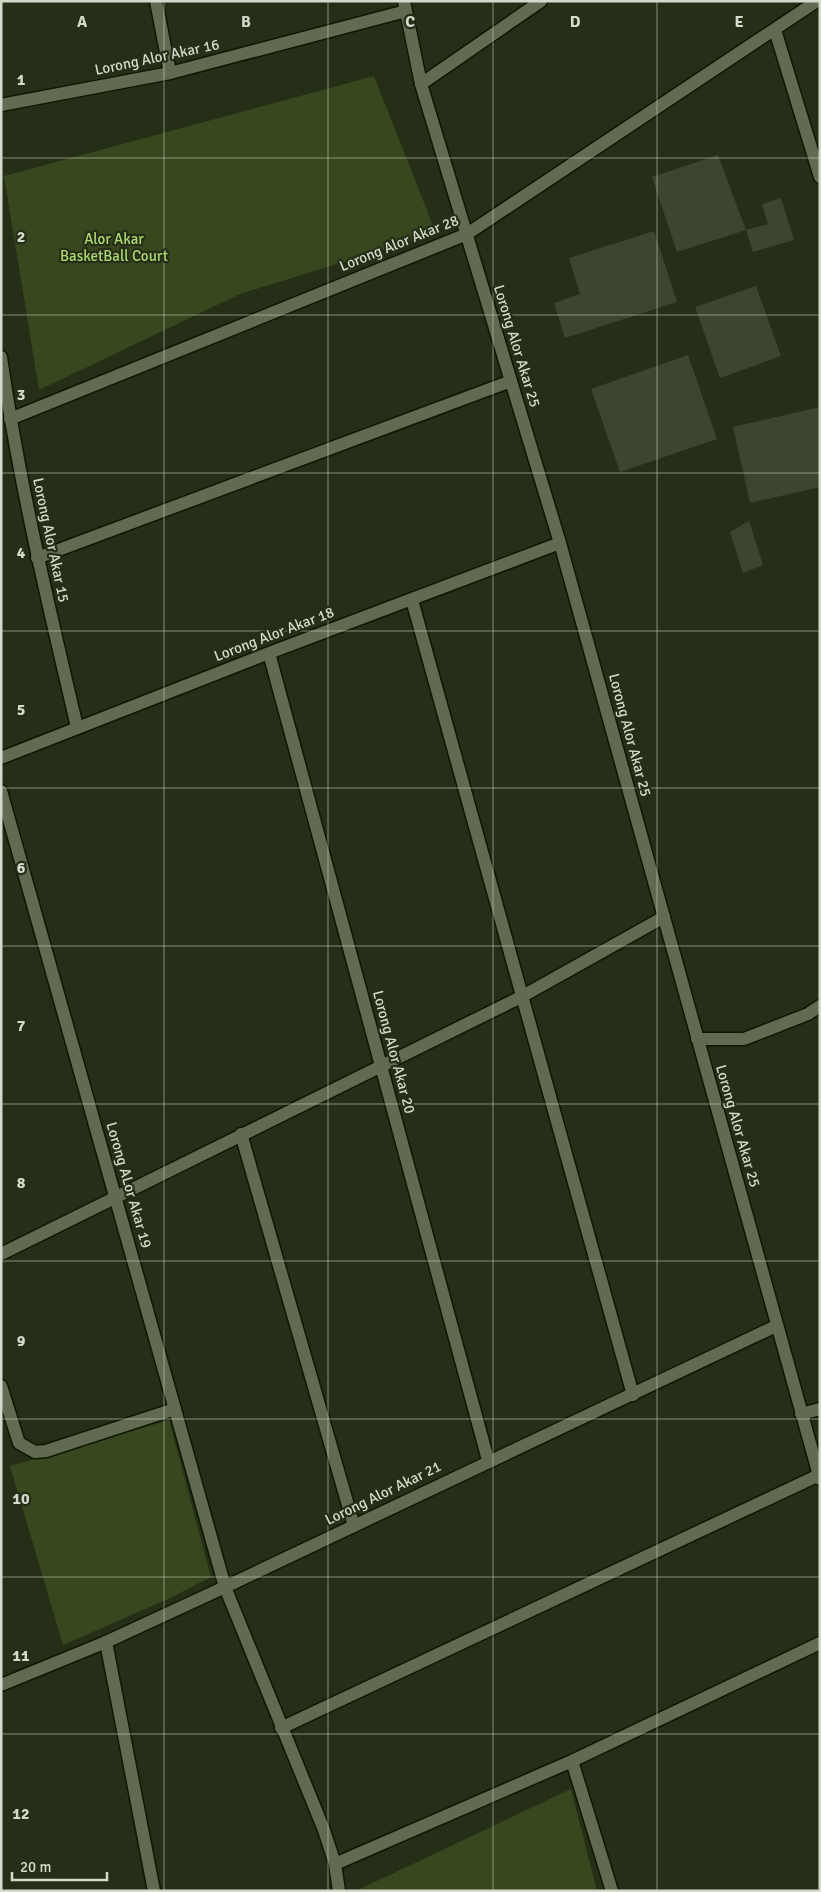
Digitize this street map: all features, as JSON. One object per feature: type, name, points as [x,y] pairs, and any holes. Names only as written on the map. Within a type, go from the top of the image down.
[{"type":"street","points":[[156,1],[170,73]]},
{"type":"street","points":[[421,84],[541,1]]},
{"type":"street","name":"Lorong Alor Akar 28","points":[[10,419],[466,234],[817,1]]},
{"type":"street","name":"Lorong Alor Akar 16","points":[[1,105],[170,73],[405,6]]},
{"type":"street","name":"Lorong Alor Akar 25","points":[[405,6],[421,84],[560,543],[819,1477]]},
{"type":"street","points":[[775,30],[820,178]]},
{"type":"street","name":"Lorong Alor Akar 15","points":[[1,357],[10,419],[36,558],[77,727]]},
{"type":"street","points":[[36,558],[511,381]]},
{"type":"street","name":"Lorong Alor Akar 18","points":[[1,758],[269,653],[560,543]]},
{"type":"street","points":[[412,600],[633,1395]]},
{"type":"street","name":"Lorong Alor Akar 20","points":[[269,653],[488,1460]]},
{"type":"street","name":"Lorong ALor Akar 19","points":[[1,791],[225,1587],[280,1728],[324,1830],[335,1864],[339,1891]]},
{"type":"street","points":[[1,1254],[522,997],[664,917]]},
{"type":"street","points":[[697,1039],[744,1039],[808,1014],[820,1006]]},
{"type":"street","points":[[241,1134],[354,1526]]},
{"type":"street","name":"Lorong Alor Akar 21","points":[[1,1685],[106,1642],[225,1587],[488,1460],[633,1395],[776,1326]]},
{"type":"street","points":[[1,1386],[17,1438],[26,1449],[36,1452],[46,1451],[175,1409]]},
{"type":"street","points":[[801,1414],[820,1410]]},
{"type":"street","points":[[280,1728],[819,1477]]},
{"type":"street","points":[[106,1642],[154,1891]]},
{"type":"street","points":[[335,1864],[572,1761],[820,1643]]},
{"type":"street","points":[[572,1761],[612,1891]]},
{"type":"green space","name":"Alor Akar BasketBall Court","points":[[374,76],[436,233],[240,294],[39,390],[4,176]]},
{"type":"green space","points":[[169,1420],[211,1577],[168,1599],[63,1645],[10,1466]]},
{"type":"green space","points":[[571,1789],[597,1891],[360,1891],[360,1889]]},
{"type":"building","points":[[718,155],[746,230],[677,252],[652,177]]},
{"type":"building","points":[[781,198],[794,240],[753,252],[746,230],[768,224],[762,204]]},
{"type":"building","points":[[654,231],[677,302],[565,338],[554,303],[580,294],[569,258]]},
{"type":"building","points":[[756,286],[781,356],[720,378],[695,307]]},
{"type":"building","points":[[688,355],[717,439],[620,472],[591,389]]},
{"type":"building","points":[[820,407],[820,487],[750,503],[733,427]]},
{"type":"building","points":[[749,521],[763,565],[743,573],[730,532]]}]
